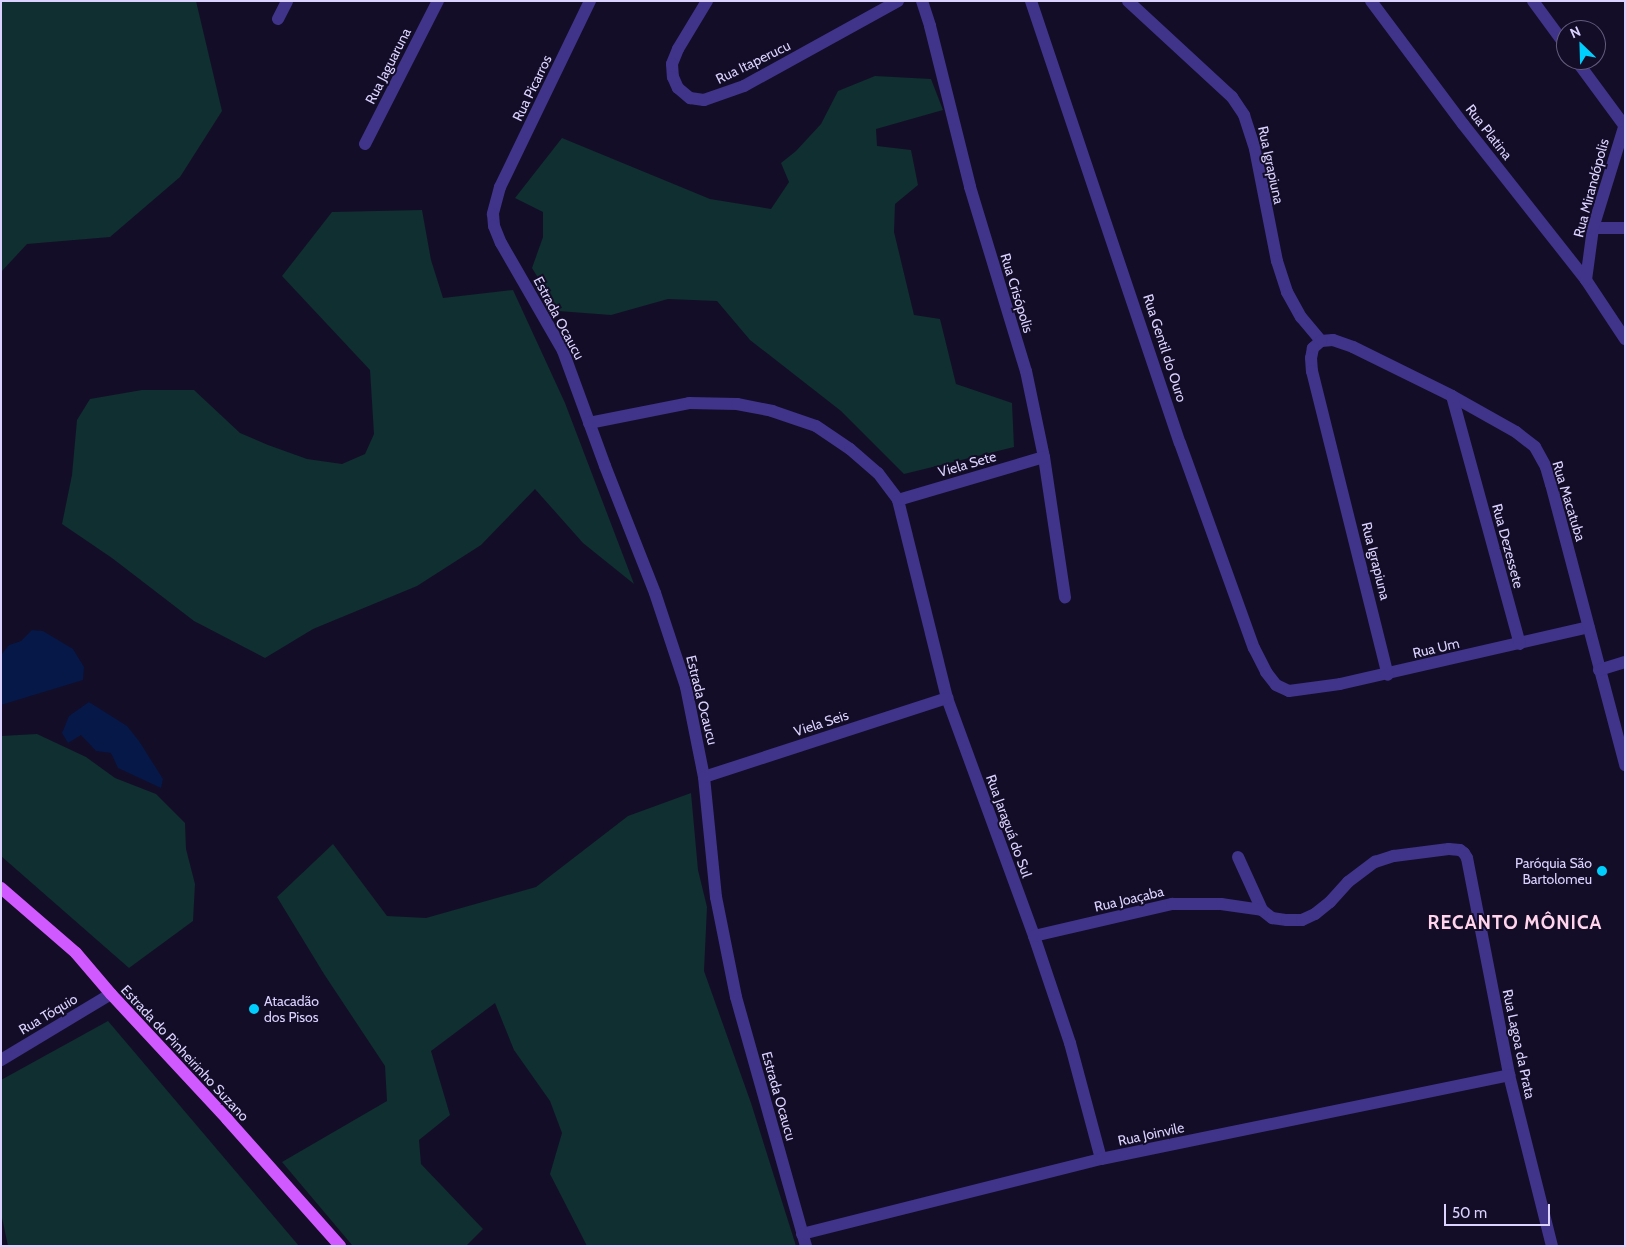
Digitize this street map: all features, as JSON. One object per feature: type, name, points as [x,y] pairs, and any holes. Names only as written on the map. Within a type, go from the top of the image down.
[{"type":"main road","name":"Estrada do Pinheirinho Suzano","points":[[4,896],[76,953],[110,994],[227,1119],[340,1246]]},
{"type":"street","points":[[278,19],[287,1]]},
{"type":"street","name":"Rua Jaguaruna","points":[[365,144],[438,1]]},
{"type":"street","name":"Rua Picarros","points":[[500,187],[590,1]]},
{"type":"street","name":"Rua Itaperucu","points":[[707,1],[678,49],[672,64],[673,76],[678,88],[690,98],[704,100],[744,86],[898,1]]},
{"type":"street","name":"Rua Crisópolis","points":[[922,1],[970,187],[1026,371],[1044,457],[1066,597]]},
{"type":"street","name":"Rua Gentil do Ouro","points":[[1031,1],[1180,443],[1254,648],[1266,672],[1276,684],[1289,691]]},
{"type":"street","name":"Rua Igrapiuna","points":[[1128,1],[1232,97],[1244,115],[1255,149],[1277,261],[1287,292],[1302,317],[1321,341],[1313,348],[1311,358],[1312,371],[1388,675]]},
{"type":"street","name":"Rua Platina","points":[[1371,1],[1463,124],[1586,280]]},
{"type":"street","points":[[1533,1],[1556,32]]},
{"type":"street","points":[[1584,70],[1624,124]]},
{"type":"street","name":"Rua Mirandópolis","points":[[1586,280],[1593,228],[1624,124]]},
{"type":"street","name":"Estrada Ocaucu","points":[[500,187],[494,214],[494,226],[501,243],[563,351],[655,593],[681,671],[696,729],[704,777],[716,897],[730,971],[804,1240]]},
{"type":"street","points":[[1593,228],[1625,228]]},
{"type":"street","points":[[1586,280],[1625,339]]},
{"type":"street","name":"Rua Macatuba","points":[[1321,341],[1333,340],[1353,347],[1452,396],[1516,432],[1535,448],[1546,467],[1625,765]]},
{"type":"street","name":"Rua Dezessete","points":[[1452,396],[1520,644]]},
{"type":"street","points":[[589,423],[689,403],[737,404],[772,411],[816,426],[850,449],[878,473],[898,500]]},
{"type":"street","name":"Viela Sete","points":[[898,500],[1044,457]]},
{"type":"street","name":"Rua Jaraguá do Sul","points":[[898,500],[947,698],[1034,936],[1070,1043],[1100,1159]]},
{"type":"street","name":"Rua Um","points":[[1289,691],[1310,690],[1388,675],[1589,627]]},
{"type":"street","points":[[1599,670],[1625,662]]},
{"type":"street","name":"Viela Seis","points":[[704,777],[947,698]]},
{"type":"street","name":"Rua Joaçaba","points":[[1034,936],[1172,904],[1221,904],[1262,910],[1272,918],[1302,920],[1315,914],[1330,902],[1348,882],[1375,862],[1394,856],[1460,850]]},
{"type":"street","name":"Rua Lagoa da Prata","points":[[1460,850],[1467,858],[1509,1075],[1552,1246]]},
{"type":"street","points":[[1238,858],[1262,910]]},
{"type":"street","name":"Rua Tóquio","points":[[1,1060],[110,994]]},
{"type":"street","name":"Rua Joinvile","points":[[804,1240],[1100,1159],[1509,1075]]},
{"type":"green space","points":[[1,1],[196,1],[222,111],[180,177],[110,237],[27,244],[1,272]]},
{"type":"green space","points":[[875,76],[931,79],[943,110],[876,129],[877,146],[911,150],[918,185],[895,204],[894,232],[914,315],[940,319],[956,384],[1012,403],[1014,447],[904,474],[841,411],[750,340],[717,301],[668,299],[611,315],[558,311],[532,268],[543,237],[543,212],[515,198],[562,138],[710,199],[771,209],[789,182],[781,163],[796,151],[821,124],[838,91]]},
{"type":"green space","points":[[422,210],[431,260],[443,298],[513,290],[565,403],[634,584],[583,543],[535,489],[481,545],[417,586],[313,629],[265,658],[194,621],[112,558],[62,524],[72,475],[77,420],[90,399],[142,390],[194,390],[240,433],[268,445],[307,459],[342,464],[365,454],[374,434],[370,370],[282,276],[332,212]]},
{"type":"green space","points":[[37,734],[86,757],[115,778],[156,794],[185,823],[186,849],[195,884],[193,921],[129,968],[1,856],[1,736]]},
{"type":"green space","points":[[691,793],[698,870],[707,907],[704,971],[751,1103],[796,1246],[587,1246],[550,1174],[562,1133],[550,1101],[514,1050],[495,1003],[431,1051],[450,1115],[419,1140],[421,1164],[483,1229],[466,1246],[352,1245],[282,1162],[387,1101],[385,1066],[324,974],[277,897],[333,844],[387,916],[426,918],[536,887],[628,816]]},
{"type":"green space","points":[[108,1021],[299,1246],[8,1246],[1,1213],[1,1080]]},
{"type":"water","points":[[32,630],[43,631],[73,649],[84,667],[83,680],[1,705],[1,655],[9,645],[21,641]]},
{"type":"water","points":[[89,702],[127,726],[163,779],[161,788],[118,768],[111,753],[96,751],[81,735],[68,743],[62,733],[69,716]]},
{"type":"place","name":"Paróquia São Bartolomeu","points":[[1602,871]]},
{"type":"place","name":"Atacadão dos Pisos","points":[[254,1009]]},
{"type":"district","name":"RECANTO MÔNICA","points":[[1515,923]]}]
